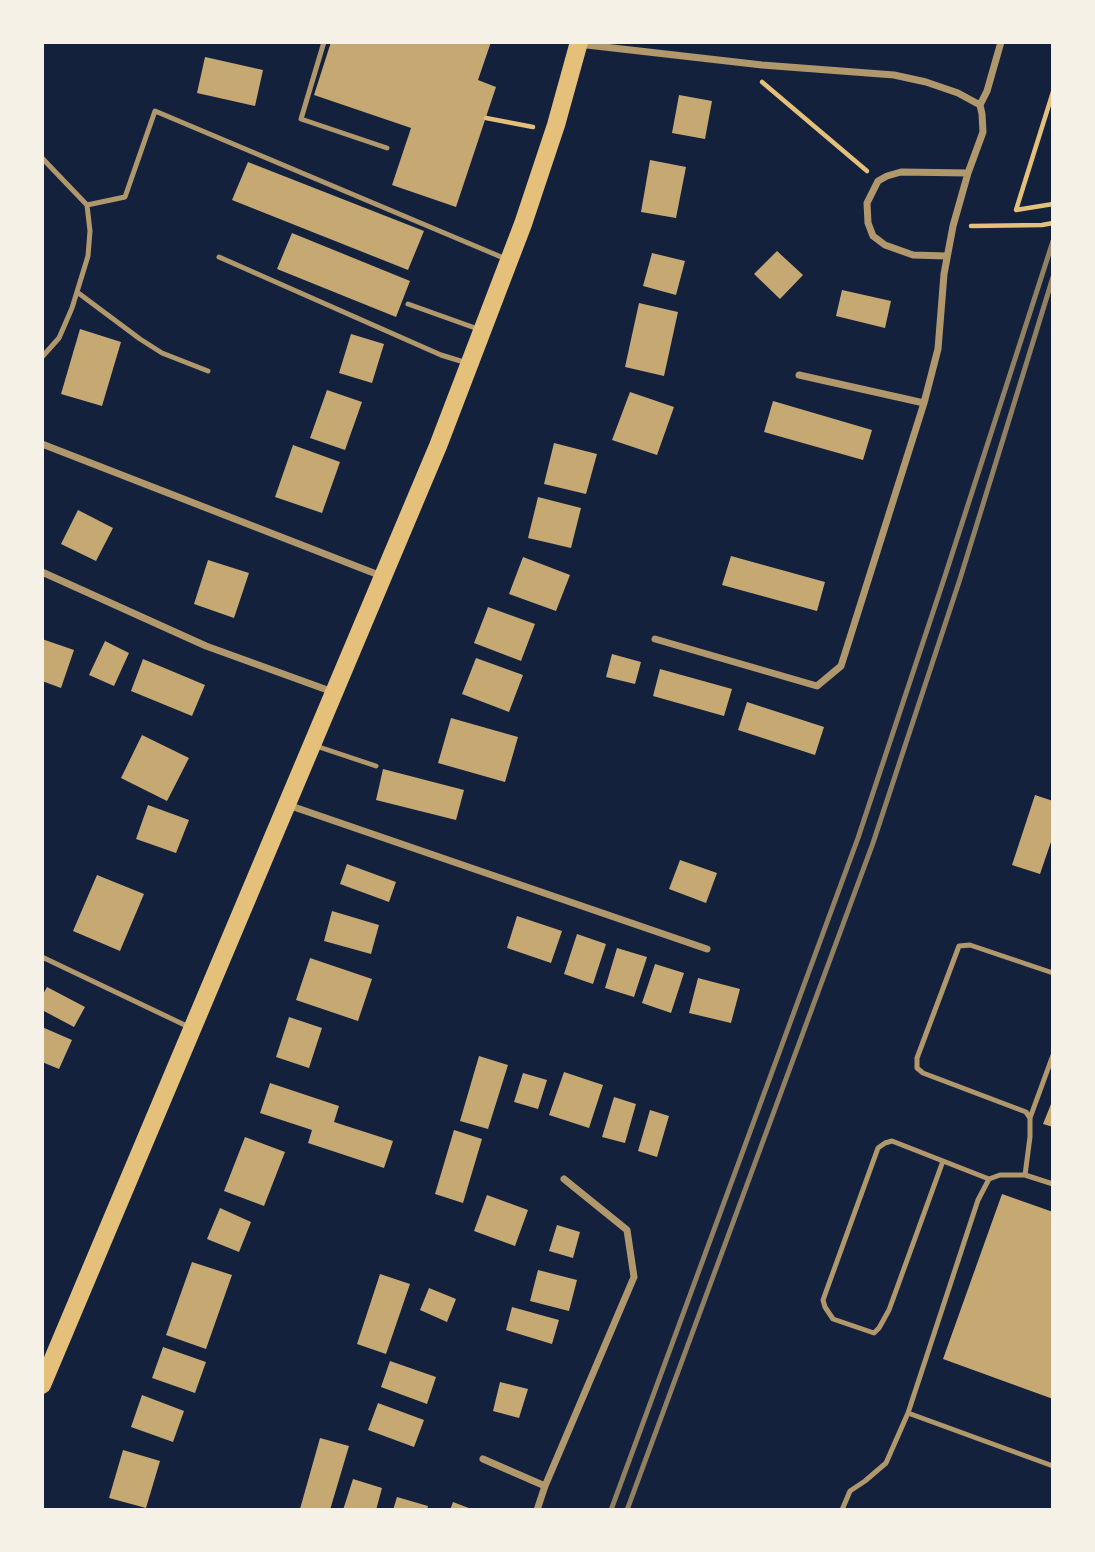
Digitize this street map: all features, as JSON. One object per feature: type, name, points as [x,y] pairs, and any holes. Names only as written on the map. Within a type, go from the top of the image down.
[{"type":"main road","points":[[42,1385],[438,446],[523,224],[556,125],[578,43]]},
{"type":"street","points":[[654,639],[817,686],[841,666],[925,403],[938,349],[947,256],[953,226],[983,132],[980,105],[1001,42]]},
{"type":"street","points":[[578,43],[762,65],[894,75],[958,93],[980,105]]},
{"type":"street","points":[[947,256],[913,255],[885,245],[873,236],[868,223],[867,204],[878,181],[887,176],[901,172],[968,173]]},
{"type":"street","points":[[799,375],[925,403]]},
{"type":"street","points":[[42,444],[384,577]]},
{"type":"street","points":[[42,572],[206,646],[334,692]]},
{"type":"street","points":[[287,805],[708,949]]},
{"type":"street","points":[[537,1510],[634,1277],[627,1230],[564,1179]]},
{"type":"street","points":[[483,1459],[545,1486]]},
{"type":"lane","points":[[324,42],[301,119],[387,149]]},
{"type":"lane","points":[[86,205],[125,197],[155,111],[509,260]]},
{"type":"lane","points":[[42,158],[86,205],[90,231],[88,256],[72,308],[58,338],[42,356]]},
{"type":"lane","points":[[219,257],[441,355],[470,364]]},
{"type":"lane","points":[[77,292],[162,353],[208,371]]},
{"type":"lane","points":[[408,304],[482,331]]},
{"type":"lane","points":[[312,745],[376,766]]},
{"type":"lane","points":[[1030,1118],[1026,1112],[923,1073],[917,1068],[917,1058],[959,946],[970,945],[1053,973]]},
{"type":"lane","points":[[42,957],[192,1029]]},
{"type":"lane","points":[[1026,1175],[1030,1118],[1053,1055]]},
{"type":"lane","points":[[943,1161],[889,1310],[879,1328],[874,1332],[833,1319],[823,1300],[878,1148],[885,1143],[892,1141],[989,1179],[1000,1175],[1026,1175],[1053,1184]]},
{"type":"lane","points":[[842,1510],[850,1491],[886,1463],[908,1413],[978,1200],[989,1179]]},
{"type":"lane","points":[[908,1413],[1053,1466]]},
{"type":"path","points":[[762,65],[761,82],[878,181]]},
{"type":"path","points":[[1053,92],[1016,210],[1053,204]]},
{"type":"path","points":[[486,118],[533,127]]},
{"type":"path","points":[[953,226],[1053,223]]},
{"type":"building","points":[[331,42],[491,42],[478,80],[496,87],[456,207],[392,185],[411,128],[314,95]]},
{"type":"building","points":[[205,57],[263,70],[255,106],[197,93]]},
{"type":"building","points":[[679,95],[712,101],[705,139],[672,133]]},
{"type":"building","points":[[650,160],[686,167],[676,218],[641,212]]},
{"type":"building","points":[[248,162],[424,231],[408,270],[232,200]]},
{"type":"building","points":[[292,233],[410,281],[396,317],[277,269]]},
{"type":"building","points":[[777,251],[803,275],[780,299],[754,274]]},
{"type":"building","points":[[652,253],[685,261],[676,295],[643,286]]},
{"type":"building","points":[[842,290],[891,301],[885,328],[836,316]]},
{"type":"building","points":[[639,303],[678,312],[664,376],[625,367]]},
{"type":"building","points":[[80,329],[121,342],[102,406],[61,394]]},
{"type":"building","points":[[351,334],[384,344],[372,383],[339,373]]},
{"type":"building","points":[[327,390],[362,402],[345,450],[310,438]]},
{"type":"building","points":[[630,392],[674,407],[657,455],[612,440]]},
{"type":"building","points":[[773,401],[872,430],[863,460],[764,432]]},
{"type":"building","points":[[554,443],[597,454],[586,494],[544,484]]},
{"type":"building","points":[[293,445],[340,462],[322,513],[275,497]]},
{"type":"building","points":[[538,497],[581,508],[571,548],[528,538]]},
{"type":"building","points":[[78,510],[113,528],[96,561],[61,544]]},
{"type":"building","points":[[731,556],[825,582],[817,611],[722,585]]},
{"type":"building","points":[[523,557],[570,575],[556,611],[509,594]]},
{"type":"building","points":[[208,560],[249,573],[234,618],[194,604]]},
{"type":"building","points":[[488,607],[535,624],[521,661],[474,643]]},
{"type":"building","points":[[42,639],[74,650],[61,688],[42,681]]},
{"type":"building","points":[[105,641],[129,653],[114,686],[89,675]]},
{"type":"building","points":[[612,654],[641,662],[635,684],[606,677]]},
{"type":"building","points":[[476,658],[523,675],[509,712],[462,694]]},
{"type":"building","points":[[143,659],[205,685],[192,716],[131,691]]},
{"type":"building","points":[[660,669],[732,689],[724,716],[653,696]]},
{"type":"building","points":[[747,702],[824,727],[815,755],[738,730]]},
{"type":"building","points":[[451,718],[518,737],[505,782],[438,763]]},
{"type":"building","points":[[142,735],[189,758],[167,801],[121,778]]},
{"type":"building","points":[[383,769],[464,790],[456,820],[376,800]]},
{"type":"building","points":[[1035,795],[1053,801],[1053,836],[1040,874],[1012,865]]},
{"type":"building","points":[[148,805],[189,820],[176,853],[136,839]]},
{"type":"building","points":[[680,860],[717,873],[706,903],[669,889]]},
{"type":"building","points":[[347,864],[396,882],[389,902],[340,884]]},
{"type":"building","points":[[97,875],[144,894],[120,951],[73,931]]},
{"type":"building","points":[[332,911],[379,925],[371,954],[324,941]]},
{"type":"building","points":[[517,916],[562,931],[551,963],[507,948]]},
{"type":"building","points":[[577,934],[606,944],[593,984],[564,974]]},
{"type":"building","points":[[617,948],[647,957],[634,997],[605,988]]},
{"type":"building","points":[[310,958],[372,979],[358,1021],[296,1000]]},
{"type":"building","points":[[655,964],[684,973],[671,1013],[642,1003]]},
{"type":"building","points":[[698,978],[740,989],[731,1023],[689,1013]]},
{"type":"building","points":[[47,987],[85,1007],[74,1027],[42,1010],[42,996]]},
{"type":"building","points":[[289,1017],[322,1028],[309,1068],[276,1057]]},
{"type":"building","points":[[42,1027],[72,1040],[59,1069],[42,1062]]},
{"type":"building","points":[[479,1056],[508,1065],[488,1129],[460,1121]]},
{"type":"building","points":[[564,1072],[603,1085],[589,1128],[549,1115]]},
{"type":"building","points":[[523,1073],[547,1080],[538,1109],[514,1102]]},
{"type":"building","points":[[270,1083],[339,1106],[334,1122],[393,1141],[384,1168],[308,1143],[312,1130],[260,1113]]},
{"type":"building","points":[[614,1097],[636,1104],[625,1143],[602,1137]]},
{"type":"building","points":[[1053,1099],[1053,1127],[1043,1124]]},
{"type":"building","points":[[650,1110],[669,1116],[657,1157],[638,1151]]},
{"type":"building","points":[[454,1130],[482,1139],[463,1203],[435,1194]]},
{"type":"building","points":[[245,1137],[285,1152],[264,1206],[224,1191]]},
{"type":"building","points":[[1002,1194],[1053,1212],[1053,1399],[943,1359]]},
{"type":"building","points":[[487,1195],[528,1210],[515,1246],[474,1231]]},
{"type":"building","points":[[220,1208],[251,1222],[239,1252],[207,1239]]},
{"type":"building","points":[[557,1225],[580,1232],[573,1258],[549,1251]]},
{"type":"building","points":[[192,1262],[232,1275],[206,1349],[166,1335]]},
{"type":"building","points":[[538,1270],[577,1280],[569,1311],[530,1301]]},
{"type":"building","points":[[380,1274],[410,1284],[386,1354],[357,1344]]},
{"type":"building","points":[[429,1288],[456,1299],[447,1322],[420,1310]]},
{"type":"building","points":[[512,1307],[559,1320],[552,1344],[506,1330]]},
{"type":"building","points":[[163,1347],[206,1362],[195,1393],[152,1378]]},
{"type":"building","points":[[390,1361],[436,1377],[427,1404],[381,1387]]},
{"type":"building","points":[[500,1382],[528,1389],[519,1418],[493,1411]]},
{"type":"building","points":[[142,1395],[184,1411],[173,1442],[131,1427]]},
{"type":"building","points":[[378,1403],[424,1420],[414,1447],[368,1430]]},
{"type":"building","points":[[320,1438],[349,1446],[330,1510],[300,1509]]},
{"type":"building","points":[[123,1450],[160,1461],[146,1508],[109,1498]]},
{"type":"building","points":[[353,1479],[382,1488],[376,1510],[343,1510]]},
{"type":"building","points":[[397,1497],[428,1506],[427,1510],[393,1510]]},
{"type":"building","points":[[453,1502],[474,1510],[450,1510]]},
{"type":"railway","points":[[611,1510],[858,838],[1053,241]]},
{"type":"railway","points":[[627,1510],[873,843],[960,579],[1053,277]]}]
